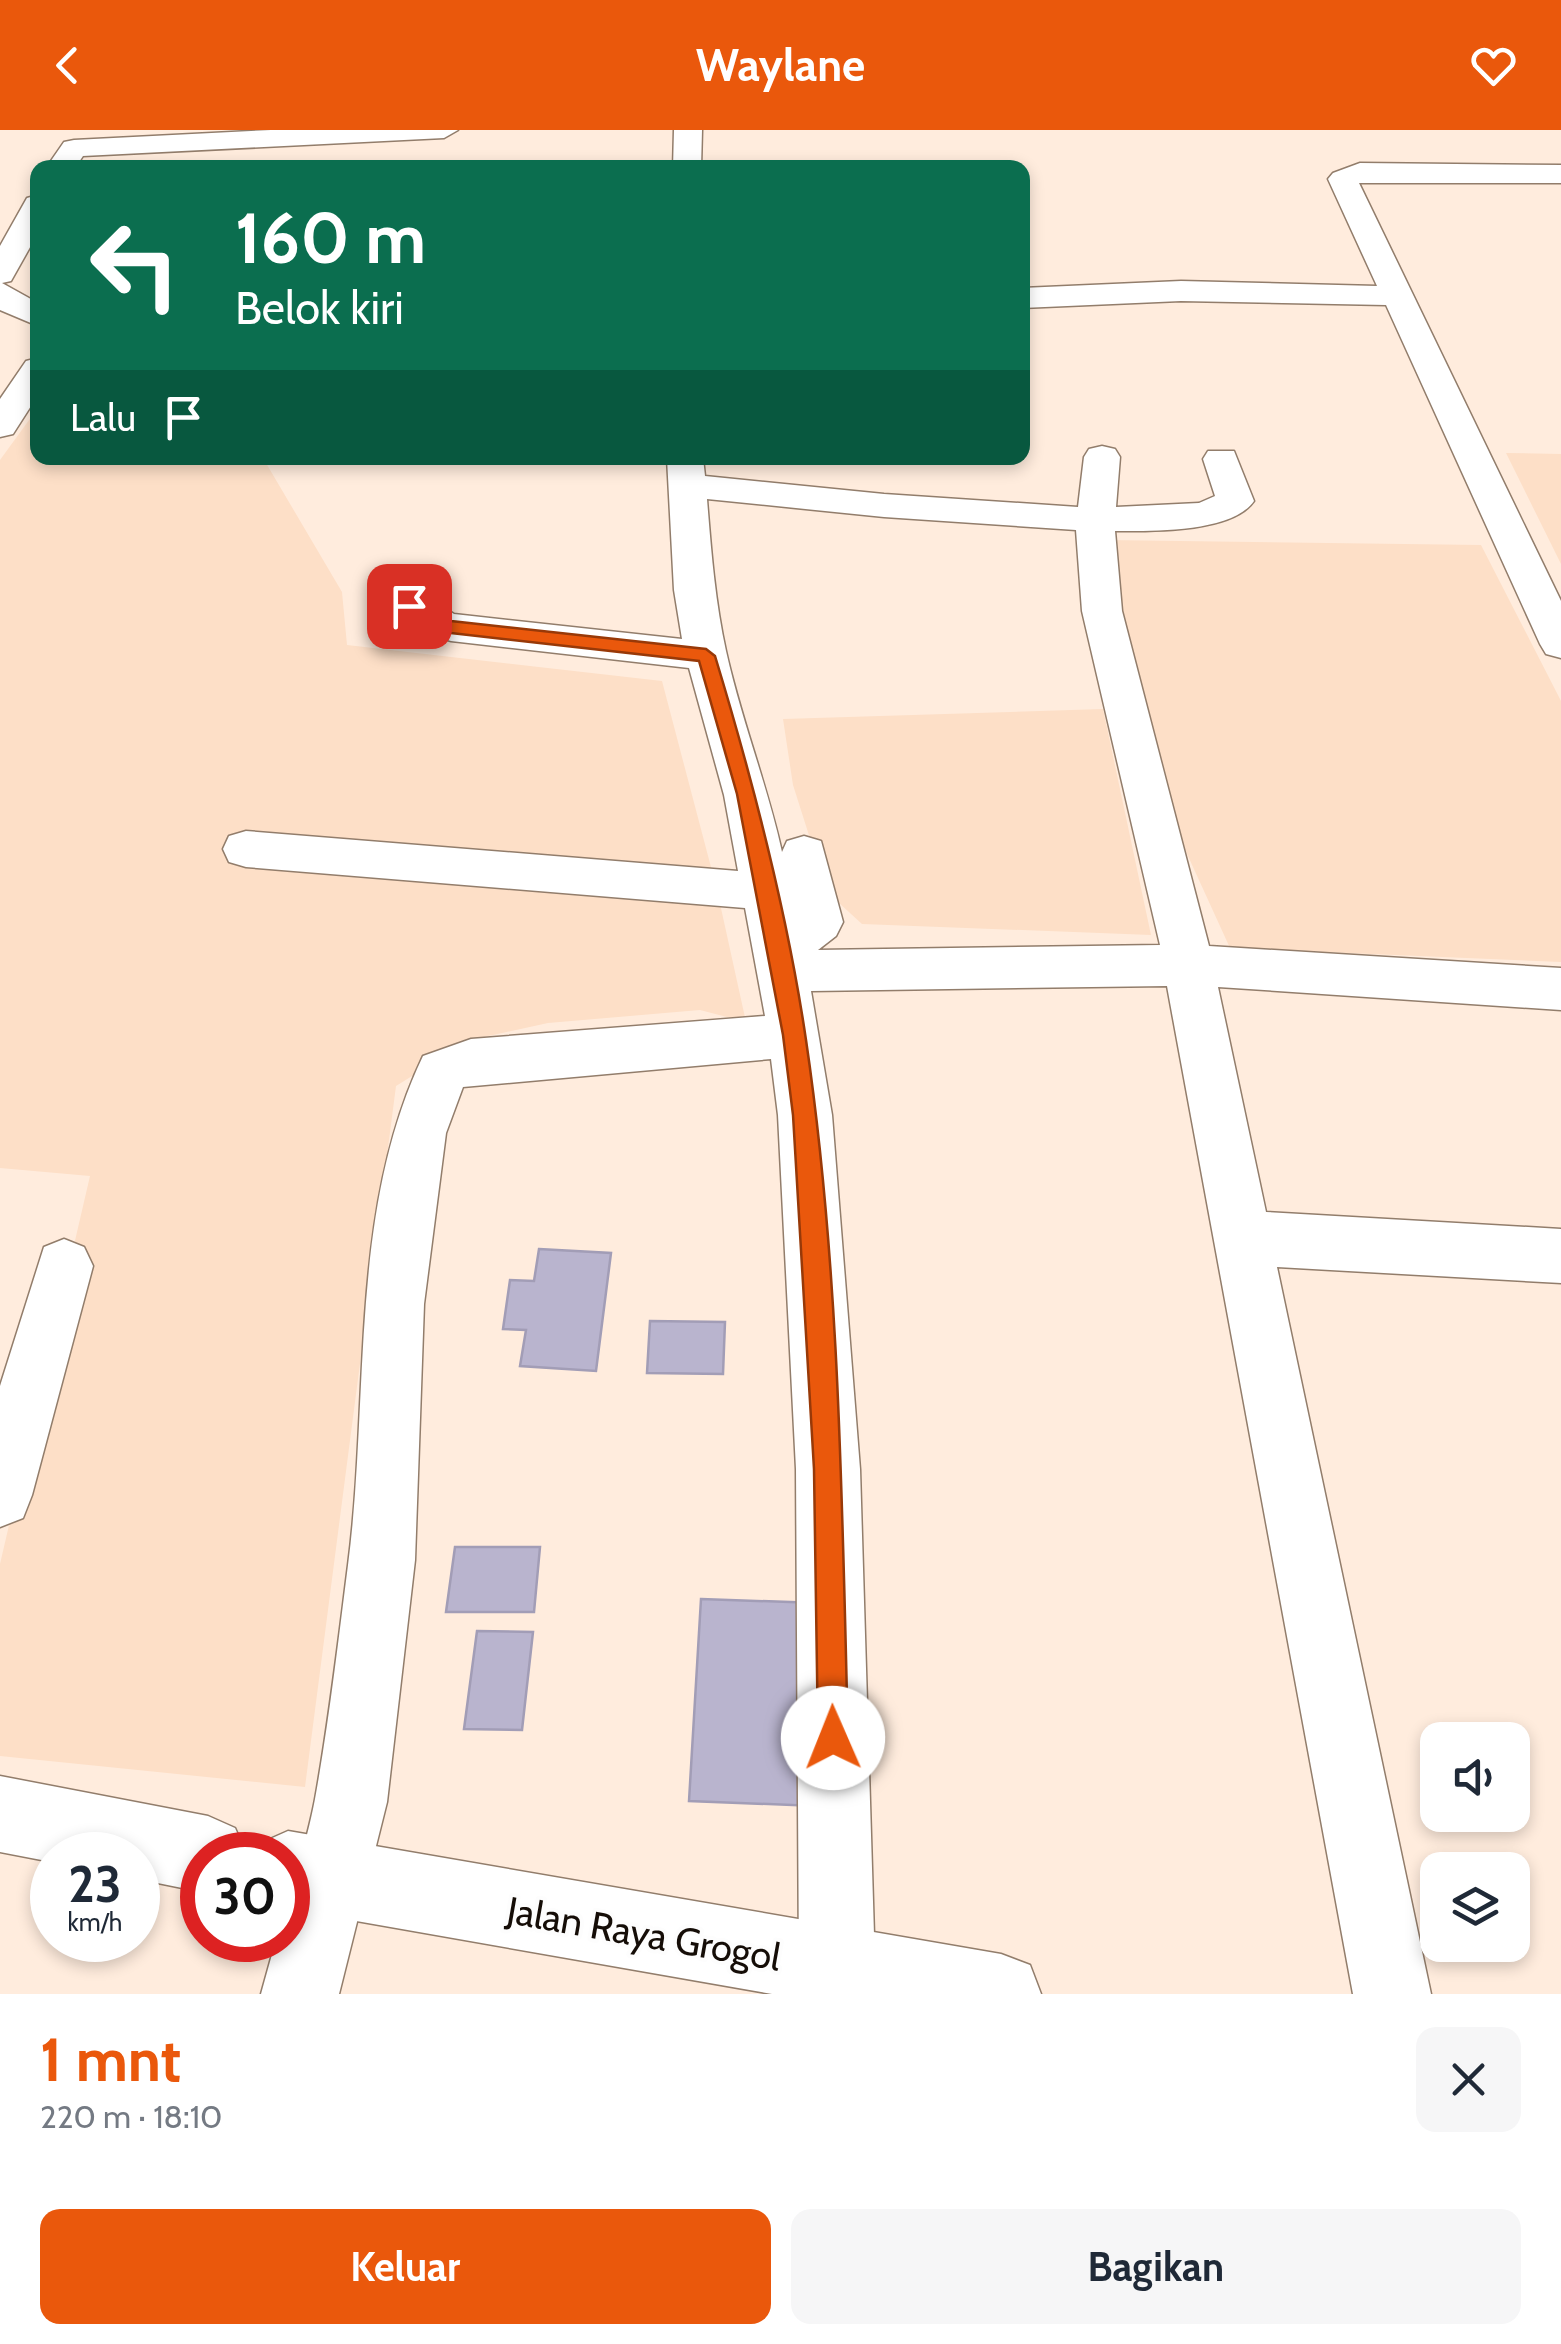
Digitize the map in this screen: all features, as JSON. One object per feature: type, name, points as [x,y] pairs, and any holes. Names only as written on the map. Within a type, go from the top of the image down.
[{"type":"main road","points":[[0,1814],[180,1849]]},
{"type":"main road","name":"Jalan Raya Grogol","points":[[310,1875],[1001,1994]]},
{"type":"street","points":[[71,148],[229,156],[369,132],[444,130]]},
{"type":"street","points":[[686,160],[688,130]]},
{"type":"street","points":[[368,160],[369,132]]},
{"type":"street","points":[[1561,174],[1360,172],[1346,176],[1344,184],[1561,644]]},
{"type":"street","points":[[0,274],[8,239],[30,213]]},
{"type":"street","points":[[1030,298],[1181,290],[1396,296]]},
{"type":"street","points":[[0,292],[2,298],[30,312]]},
{"type":"street","points":[[0,426],[30,380]]},
{"type":"street","points":[[1102,457],[1095,522],[1102,610],[1188,965],[1392,1994]]},
{"type":"street","points":[[838,1968],[828,1469],[815,1226],[794,1035],[779,958],[785,871],[747,794],[706,656],[694,590],[685,472],[1095,522],[1209,516],[1228,510],[1236,500],[1221,459]]},
{"type":"street","points":[[400,581],[409,606],[420,618],[451,627],[706,656]]},
{"type":"street","points":[[246,849],[717,890],[785,871]]},
{"type":"street","points":[[779,958],[1188,965],[1561,989]]},
{"type":"street","points":[[310,1875],[351,1802],[382,1560],[395,1304],[419,1133],[442,1072],[471,1062],[794,1035]]},
{"type":"street","points":[[1245,1238],[1561,1256]]},
{"type":"street","points":[[0,1495],[64,1266]]},
{"type":"street","points":[[300,1994],[303,1962]]},
{"type":"shaded area","points":[[30,419],[30,465],[267,465],[342,592],[347,645],[662,681],[717,890],[746,1022],[700,1010],[548,1023],[470,1040],[396,1086],[305,1787],[0,1756],[0,1564],[90,1176],[0,1168],[0,460]]},
{"type":"shaded area","points":[[1506,453],[1561,454],[1561,564]]},
{"type":"shaded area","points":[[1105,540],[1481,545],[1561,701],[1561,962],[1230,948],[1172,821],[1142,685],[1116,610]]},
{"type":"shaded area","points":[[1103,709],[1151,935],[862,924],[827,892],[793,785],[783,719]]},
{"type":"building","points":[[539,1249],[611,1253],[596,1371],[520,1366],[526,1330],[503,1329],[510,1280],[534,1281]]},
{"type":"building","points":[[650,1321],[725,1322],[723,1374],[647,1373]]},
{"type":"building","points":[[455,1547],[540,1547],[534,1612],[446,1612]]},
{"type":"building","points":[[701,1599],[818,1603],[816,1806],[689,1801]]},
{"type":"building","points":[[477,1631],[533,1632],[522,1730],[464,1729]]},
{"type":"route","points":[[409,606],[420,618],[451,627],[706,656],[747,794],[794,1035],[804,1115],[815,1226],[828,1469],[833,1738]]}]
